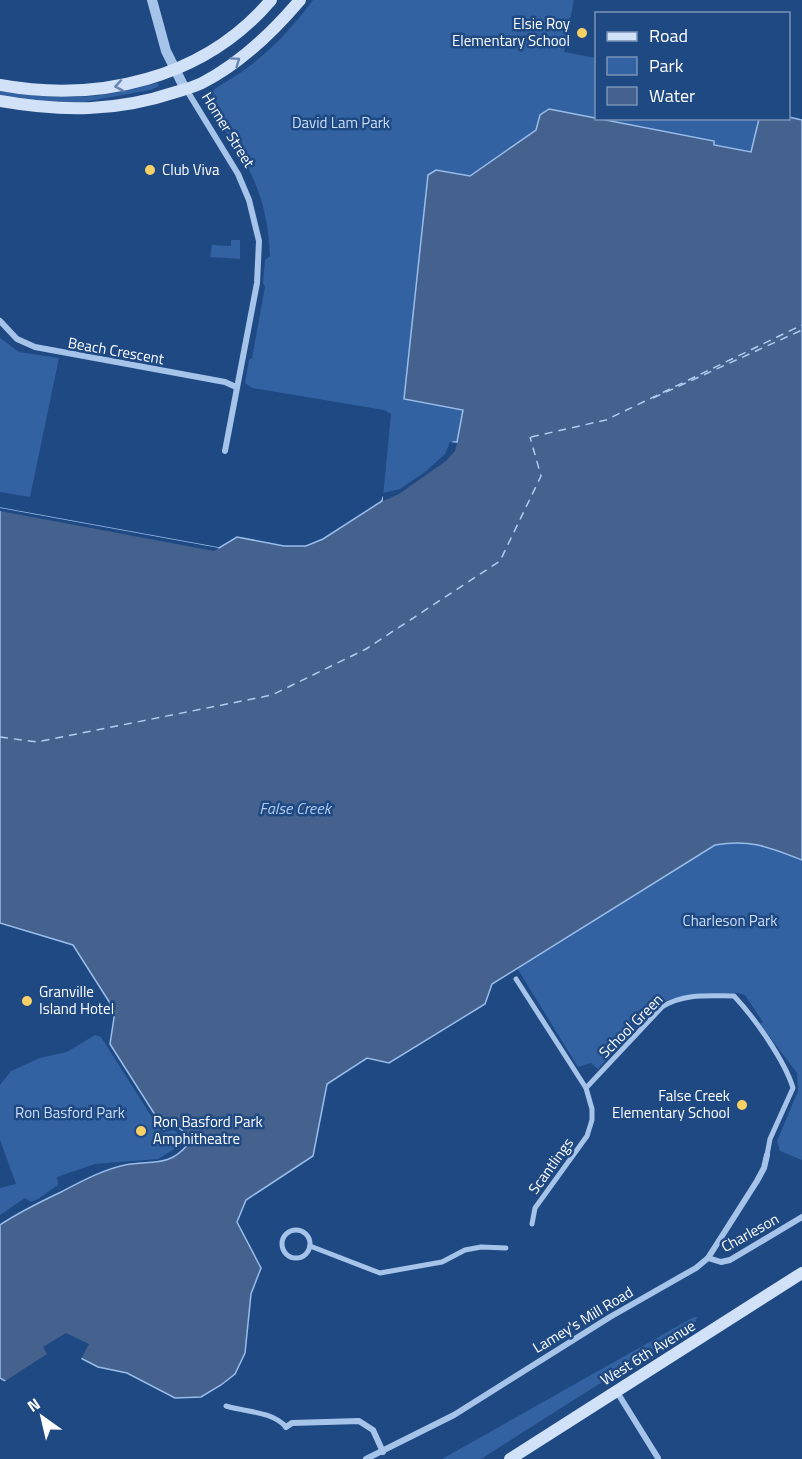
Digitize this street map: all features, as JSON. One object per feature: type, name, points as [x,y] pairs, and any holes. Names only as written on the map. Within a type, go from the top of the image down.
[{"type":"main road","points":[[0,85],[41,91],[97,90],[131,84],[190,63],[246,25],[271,0]]},
{"type":"main road","points":[[0,101],[39,108],[99,108],[133,104],[201,84],[246,55],[300,0]]},
{"type":"main road","name":"West 6th Avenue","points":[[510,1459],[802,1273]]},
{"type":"street","name":"Homer Street","points":[[152,0],[159,29],[175,70],[238,174],[249,200],[259,241],[257,283],[225,451]]},
{"type":"street","name":"Beach Crescent","points":[[0,321],[17,339],[35,347],[225,382],[236,387]]},
{"type":"street","points":[[516,979],[586,1088]]},
{"type":"street","name":"School Green","points":[[586,1088],[662,1007],[673,1000],[690,997],[734,996],[744,1006],[789,1074],[793,1088],[770,1139],[767,1155]]},
{"type":"street","name":"Scantlings","points":[[532,1224],[535,1208],[587,1136],[592,1120],[592,1108],[586,1088]]},
{"type":"street","name":"Lamey's Mill Road","points":[[366,1459],[454,1415],[610,1317],[696,1268],[708,1258],[757,1181],[767,1155]]},
{"type":"street","name":"Charleson","points":[[708,1258],[721,1262],[730,1260],[802,1217]]},
{"type":"street","points":[[301,1231],[306,1234],[310,1246],[304,1255],[292,1258],[283,1251],[282,1240],[288,1232],[301,1231]]},
{"type":"street","points":[[310,1246],[380,1273],[442,1262],[465,1250],[481,1247],[506,1248]]},
{"type":"street","points":[[616,1391],[658,1458]]},
{"type":"street","points":[[226,1406],[280,1420],[286,1426],[292,1423],[359,1421],[373,1430],[383,1452]]},
{"type":"green space","name":"David Lam Park","points":[[313,0],[574,0],[564,52],[595,58],[595,118],[549,109],[540,115],[536,130],[470,176],[436,170],[428,178],[404,398],[464,410],[457,443],[448,456],[400,491],[383,497],[391,414],[384,410],[252,388],[245,383],[265,287],[263,283],[265,260],[270,256],[268,233],[259,194],[252,176],[207,101],[214,90],[256,61],[296,22]]},
{"type":"green space","points":[[157,83],[158,87],[150,90],[67,105],[0,96],[0,91],[41,96],[79,97],[116,93]]},
{"type":"green space","points":[[604,120],[759,120],[752,152],[714,145],[714,141]]},
{"type":"green space","points":[[231,240],[240,240],[240,259],[210,257],[212,245],[231,246]]},
{"type":"green space","points":[[0,338],[19,352],[59,358],[30,497],[0,492]]},
{"type":"green space","name":"Charleson Park","points":[[734,842],[758,844],[802,860],[802,1160],[780,1151],[777,1141],[798,1091],[797,1073],[760,1024],[763,1022],[745,995],[738,993],[695,995],[665,1001],[655,1006],[598,1069],[591,1063],[578,1067],[517,968],[715,845]]},
{"type":"green space","name":"Ron Basford Park","points":[[95,1035],[101,1037],[162,1133],[173,1130],[177,1132],[182,1141],[181,1145],[158,1159],[95,1164],[57,1177],[58,1185],[38,1199],[31,1202],[25,1198],[0,1215],[0,1188],[16,1184],[0,1140],[0,1085],[11,1071],[40,1058],[67,1052]]},
{"type":"green space","points":[[697,1317],[695,1323],[481,1459],[442,1459]]},
{"type":"water","name":"False Creek","points":[[549,109],[595,118],[595,120],[606,120],[714,141],[714,145],[751,152],[759,120],[790,120],[790,117],[802,120],[802,860],[759,845],[728,843],[715,845],[492,984],[485,1004],[389,1063],[367,1058],[327,1084],[313,1156],[246,1200],[237,1222],[261,1268],[251,1294],[245,1353],[235,1374],[221,1385],[201,1397],[175,1398],[127,1373],[98,1367],[71,1353],[55,1355],[14,1382],[5,1381],[0,1378],[0,1225],[92,1176],[125,1165],[167,1160],[181,1152],[188,1144],[185,1134],[179,1128],[172,1125],[164,1129],[110,1044],[115,1011],[73,945],[0,923],[0,508],[219,548],[237,537],[284,546],[306,546],[323,539],[382,501],[383,497],[400,491],[448,456],[453,442],[457,442],[463,410],[404,399],[428,175],[436,170],[470,176],[536,130],[540,115]]},
{"type":"pier","points":[[450,442],[457,443],[455,451],[446,461],[399,494],[383,501],[383,493],[400,489],[426,471],[445,454]]},
{"type":"pier","points":[[0,508],[219,548],[214,551],[0,511]]},
{"type":"pier","points":[[66,1333],[89,1344],[80,1361],[71,1356],[56,1358],[15,1384],[2,1383],[47,1354],[43,1347]]},
{"type":"ferry route","points":[[531,437],[606,420],[802,325]]},
{"type":"ferry route","points":[[653,398],[802,330]]},
{"type":"ferry route","points":[[0,737],[37,742],[272,695],[366,649],[500,561],[541,476],[530,437]]},
{"type":"place","name":"Elsie Roy Elementary School","points":[[582,33]]},
{"type":"place","name":"Club Viva","points":[[150,170]]},
{"type":"place","name":"Granville Island Hotel","points":[[27,1001]]},
{"type":"place","name":"False Creek Elementary School","points":[[742,1105]]},
{"type":"place","name":"Ron Basford Park Amphitheatre","points":[[141,1131]]}]
